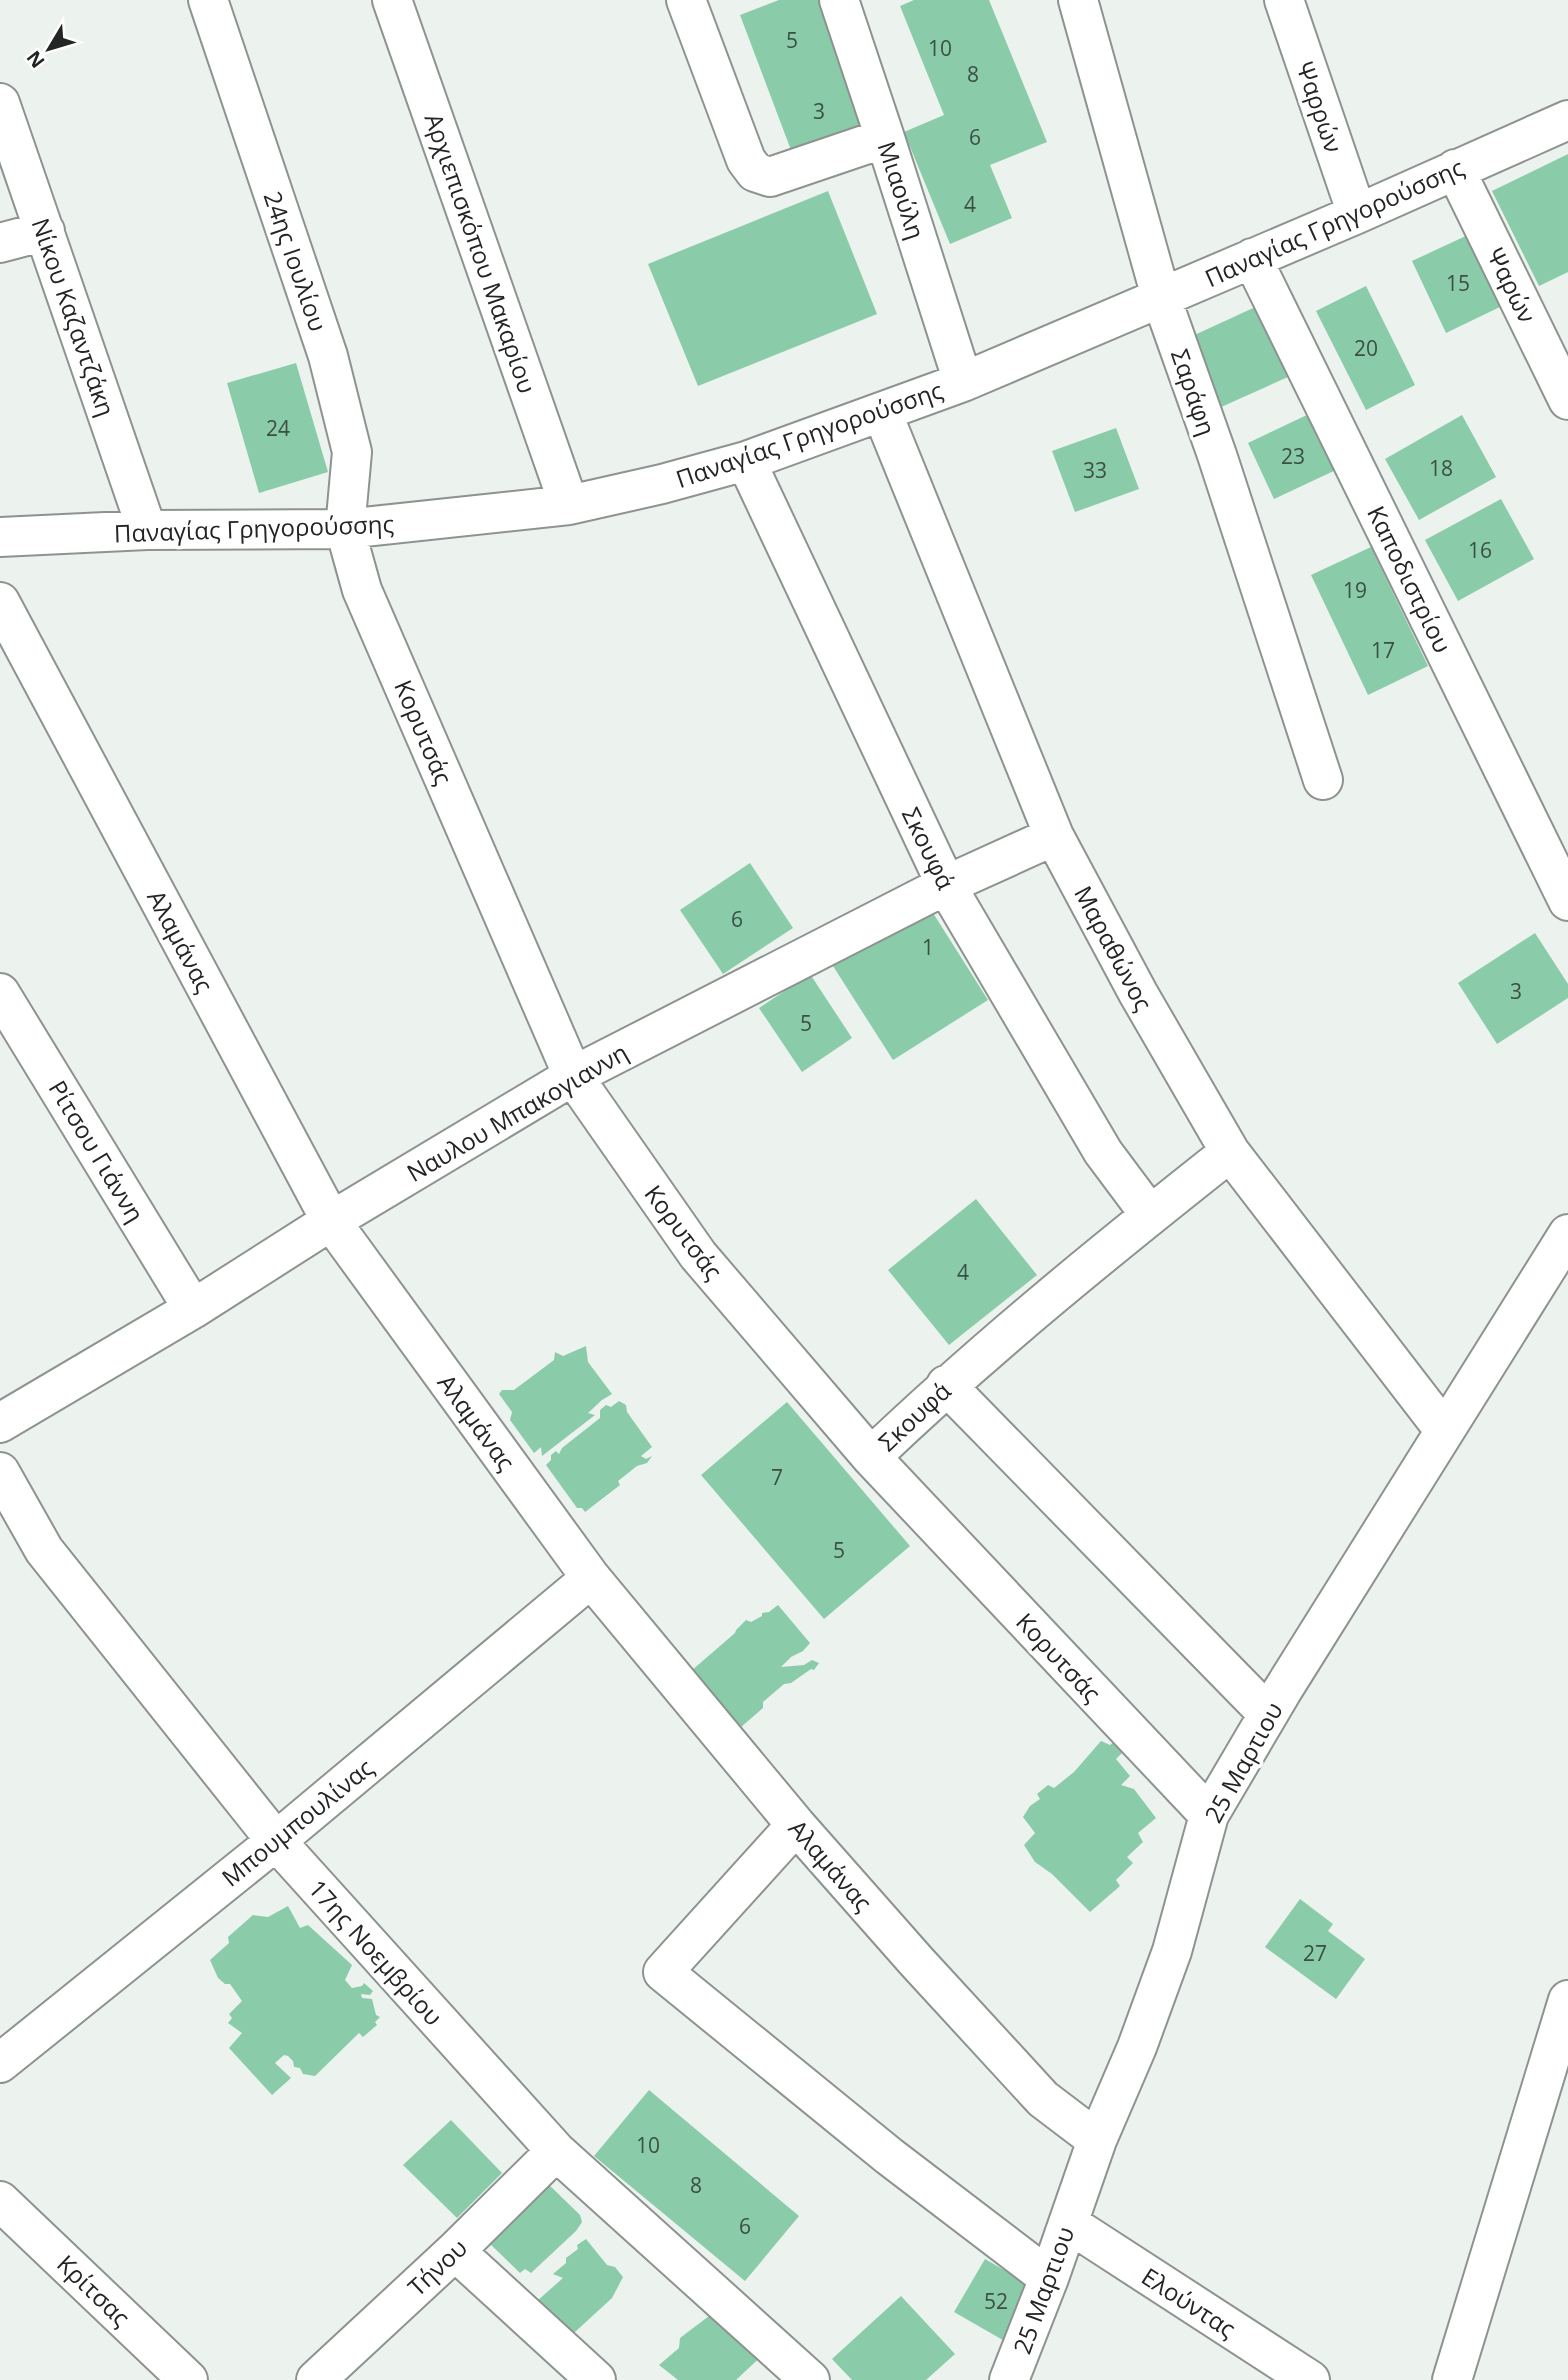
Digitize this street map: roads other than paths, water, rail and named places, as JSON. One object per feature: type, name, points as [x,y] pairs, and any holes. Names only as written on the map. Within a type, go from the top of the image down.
[{"type":"street","name":"24ης Ιουλίου","points":[[208,0],[328,356],[352,452],[345,529]]},
{"type":"street","name":"Αρχιεπισκόπου Μακαρίου","points":[[392,0],[569,505]]},
{"type":"street","points":[[685,0],[746,160],[755,172],[770,177],[885,138]]},
{"type":"street","name":"Μιαούλη","points":[[839,0],[962,382]]},
{"type":"street","name":"Σαράφη","points":[[1078,0],[1161,297],[1221,468],[1324,780]]},
{"type":"street","name":"Ψαρρών","points":[[1284,0],[1357,214]]},
{"type":"street","name":"Νίκου Καζαντζάκη","points":[[0,103],[147,530]]},
{"type":"street","name":"Παναγίας Γρηγορούσσης","points":[[0,537],[147,530],[345,529],[569,505],[663,484],[746,460],[962,382],[1357,214],[1568,120]]},
{"type":"street","name":"Ψαρών","points":[[1455,169],[1568,400]]},
{"type":"street","points":[[0,243],[45,231]]},
{"type":"street","name":"Καποδιστρίου","points":[[1252,258],[1568,901]]},
{"type":"street","name":"Μαραθώνος","points":[[882,412],[1054,836],[1138,993],[1230,1152],[1444,1430]]},
{"type":"street","name":"Σκουφά","points":[[746,460],[946,885],[1103,1152],[1150,1215]]},
{"type":"street","name":"Κορυτσάς","points":[[345,529],[362,590],[573,1076],[698,1255],[870,1457],[1209,1815]]},
{"type":"street","name":"Αλαμάνας","points":[[0,602],[331,1221],[591,1578],[796,1825],[917,1962],[1044,2099],[1097,2140]]},
{"type":"street","name":"Ναυλου Μπακογιαννη","points":[[0,1423],[193,1309],[331,1221],[573,1076],[946,885],[1054,836]]},
{"type":"street","name":"Ρίτσου Γιάννη","points":[[0,993],[193,1309]]},
{"type":"street","name":"Σκουφά","points":[[870,1457],[946,1385],[1230,1152]]},
{"type":"street","name":"25 Μαρτιου","points":[[1009,2380],[1049,2278],[1097,2140],[1138,2047],[1172,1951],[1209,1815],[1268,1714],[1568,1234]]},
{"type":"street","points":[[946,1385],[1268,1714]]},
{"type":"street","name":"17ης Νοεμβρίου","points":[[0,1472],[44,1550],[276,1841],[556,2151],[810,2380]]},
{"type":"street","name":"Μπουμπουλίνας","points":[[2,2055],[276,1841],[591,1578]]},
{"type":"street","points":[[796,1825],[663,1972],[889,2156],[1049,2278]]},
{"type":"street","points":[[1452,2380],[1568,2000]]},
{"type":"street","name":"Τήνου","points":[[316,2380],[455,2251],[556,2151]]},
{"type":"street","name":"Κρίτσας","points":[[0,2201],[188,2380]]},
{"type":"street","name":"Ελούντας","points":[[1068,2223],[1310,2380]]},
{"type":"street","points":[[455,2251],[596,2380]]}]
